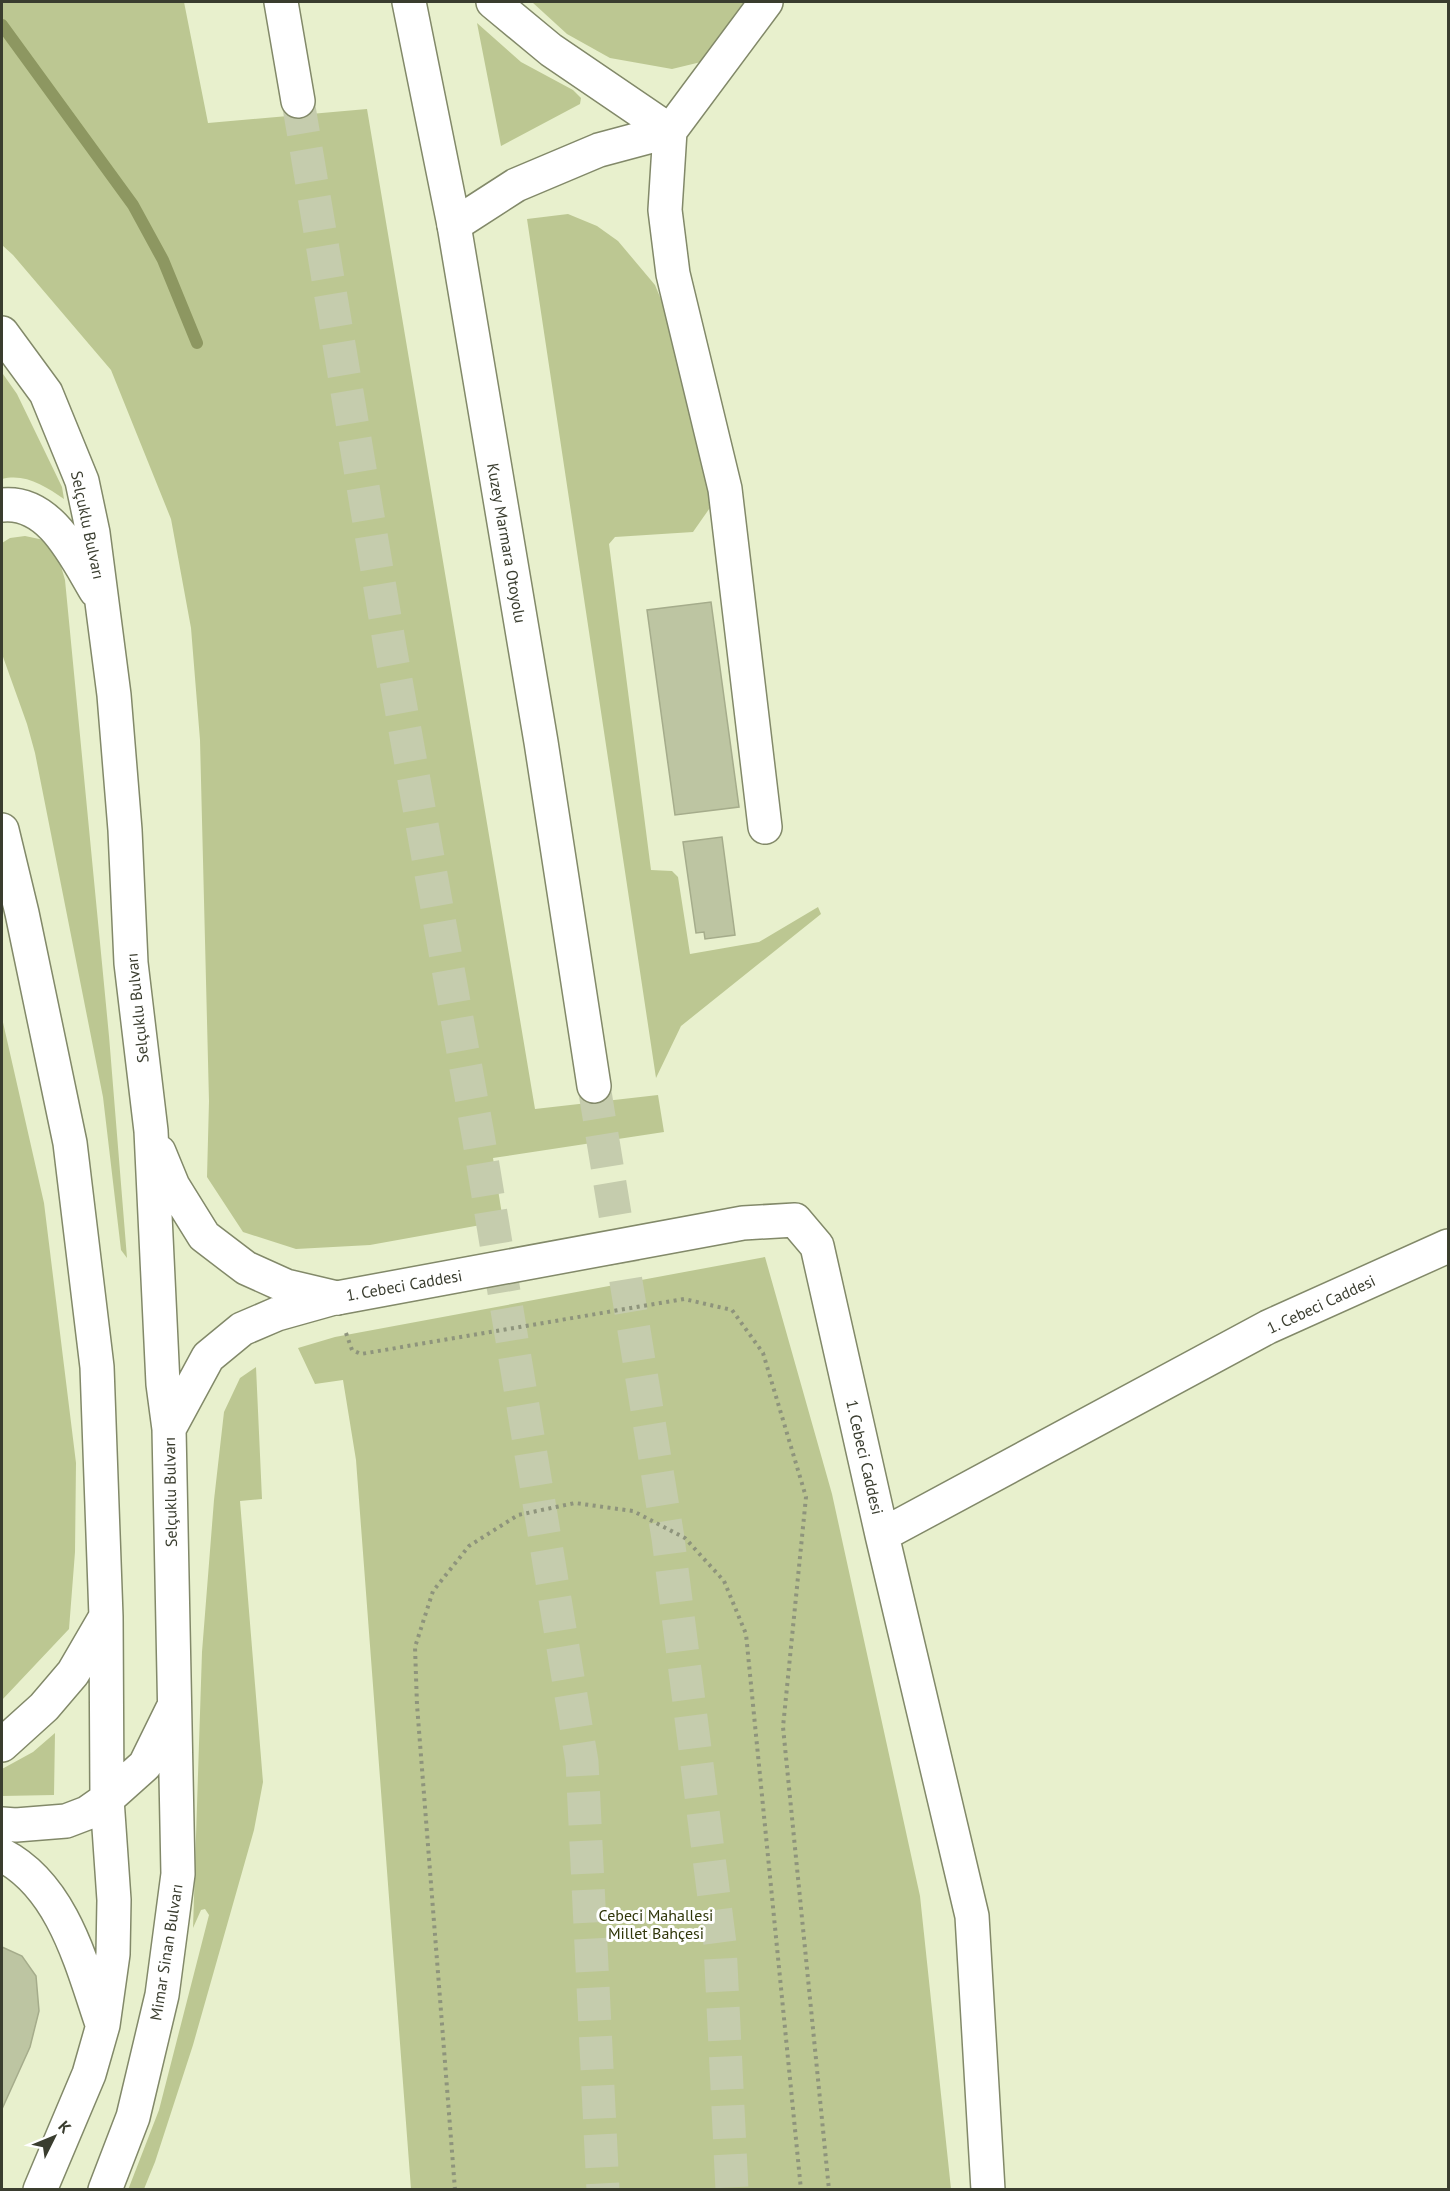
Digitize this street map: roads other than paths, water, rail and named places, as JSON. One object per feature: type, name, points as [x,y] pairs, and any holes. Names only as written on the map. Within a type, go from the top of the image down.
[{"type":"main road","points":[[281,2],[298,100]]},
{"type":"main road","name":"Kuzey Marmara Otoyolu","points":[[409,2],[454,225],[541,742],[594,1086]]},
{"type":"main road","points":[[493,2],[551,50],[670,131]]},
{"type":"main road","points":[[765,827],[725,489],[673,274],[665,210],[670,131],[766,2]]},
{"type":"main road","points":[[454,225],[516,185],[557,167],[598,150],[670,131]]},
{"type":"main road","name":"Selçuklu Bulvarı","points":[[2,333],[46,393],[82,481],[104,602],[124,819],[131,963],[151,1131],[164,1384],[169,1429],[174,1706]]},
{"type":"main road","points":[[2,505],[29,508],[60,531],[104,602]]},
{"type":"main road","points":[[2,830],[22,913],[70,1143],[97,1367],[105,1617],[107,1799],[114,1900],[113,1954],[103,2025],[89,2074],[40,2190]]},
{"type":"main road","points":[[151,1131],[173,1186],[204,1236],[246,1268],[286,1286],[337,1298]]},
{"type":"main road","name":"1. Cebeci Caddesi","points":[[337,1298],[743,1223],[795,1220],[818,1246],[882,1535],[1268,1327],[1449,1246]]},
{"type":"main road","points":[[169,1429],[208,1357],[242,1329],[277,1314],[337,1298]]},
{"type":"main road","points":[[882,1535],[972,1916],[988,2190]]},
{"type":"main road","points":[[2,1745],[44,1707],[73,1673],[105,1617]]},
{"type":"main road","points":[[2,1824],[66,1821],[87,1813],[107,1799],[145,1765],[174,1706]]},
{"type":"main road","name":"Mimar Sinan Bulvarı","points":[[105,2190],[133,2117],[162,1995],[178,1874],[174,1706]]},
{"type":"main road","points":[[2,1855],[10,1859],[39,1885],[60,1916],[79,1955],[103,2025]]},
{"type":"waterway","points":[[2,25],[133,205],[163,260],[197,343]]},
{"type":"tunnel","points":[[298,101],[390,647],[478,1135],[582,1762],[603,2190]]},
{"type":"tunnel","points":[[594,1086],[668,1538],[720,1944],[732,2190]]},
{"type":"park label","name":"Cebeci Mahallesi Millet Bahçesi","points":[[656,1924]]}]
